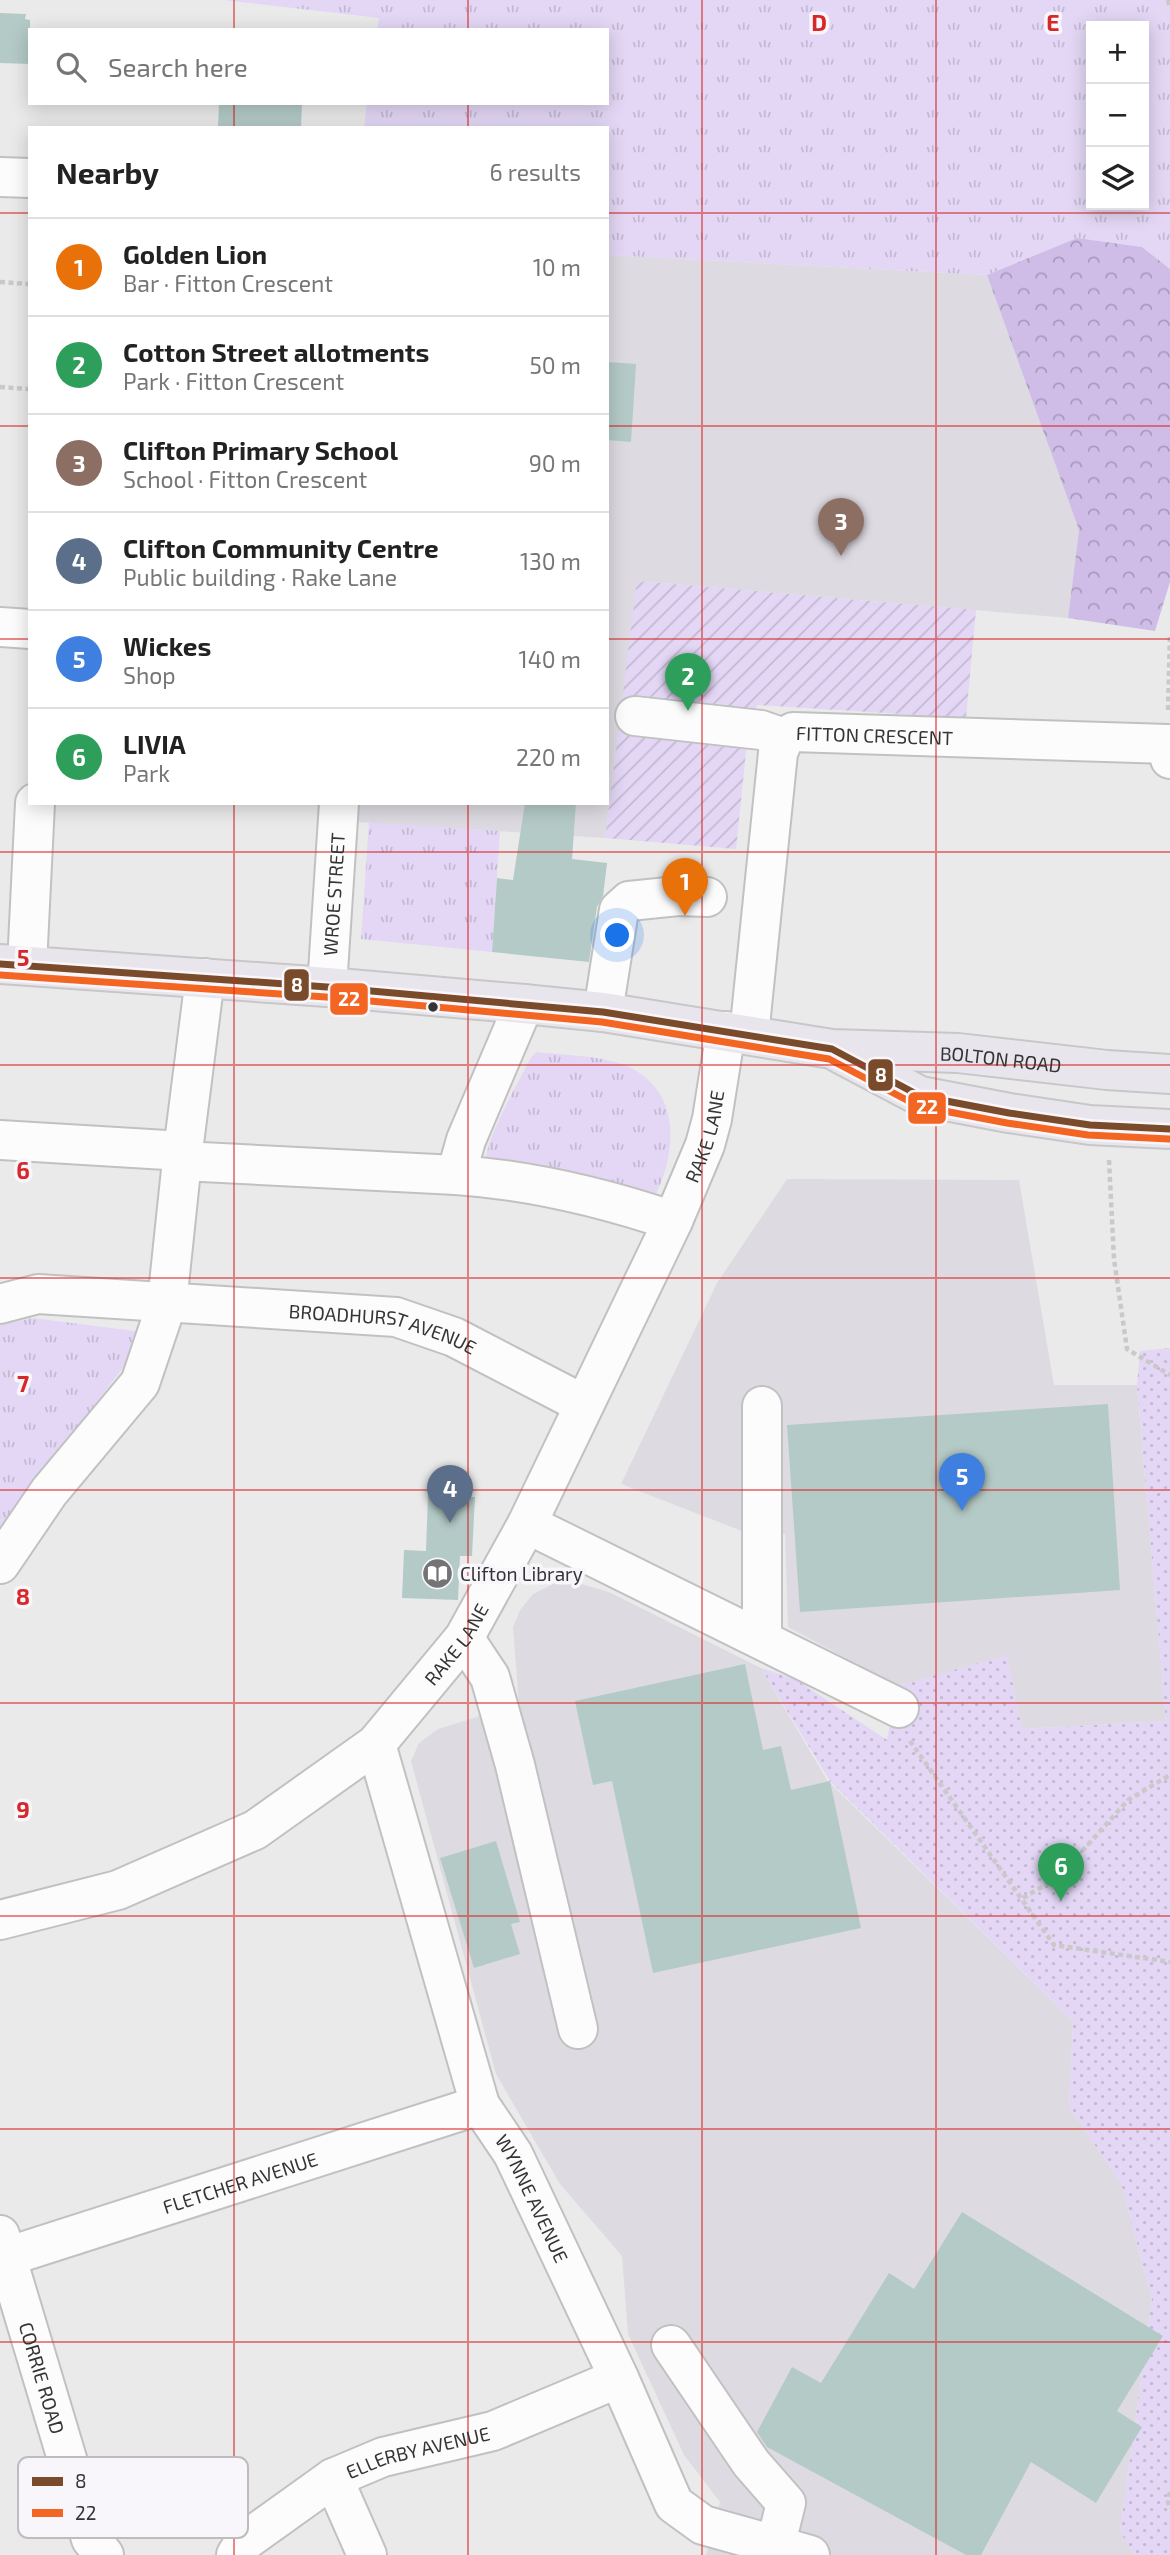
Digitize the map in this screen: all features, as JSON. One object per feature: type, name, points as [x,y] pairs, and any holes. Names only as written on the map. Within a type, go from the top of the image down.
[{"type":"main road","name":"BOLTON ROAD","points":[[13,964],[524,1004],[603,1012],[832,1048],[958,1053],[1107,1070],[1170,1074]]},
{"type":"main road","name":"BOLTON ROAD","points":[[832,1048],[920,1096],[1010,1114],[1107,1126],[1170,1129]]},
{"type":"street","points":[[0,177],[28,178]]},
{"type":"street","points":[[0,626],[28,629]]},
{"type":"street","points":[[635,716],[761,730],[784,738]]},
{"type":"street","name":"FITTON CRESCENT","points":[[737,1033],[778,753],[784,738],[793,732],[1169,751]]},
{"type":"street","points":[[13,964],[35,805]]},
{"type":"street","name":"WROE STREET","points":[[327,987],[339,805]]},
{"type":"street","points":[[603,1012],[619,910],[628,901],[678,896],[707,897]]},
{"type":"street","points":[[0,1564],[49,1492],[140,1384],[167,1303],[205,978]]},
{"type":"street","points":[[456,1175],[466,1140],[524,1004]]},
{"type":"street","name":"RAKE LANE","points":[[0,1920],[118,1890],[256,1830],[376,1744],[464,1638],[527,1524],[673,1221],[705,1145],[737,1033]]},
{"type":"street","points":[[0,1140],[486,1177],[573,1191],[673,1221]]},
{"type":"street","name":"BROADHURST AVENUE","points":[[0,1304],[38,1294],[396,1317],[454,1337],[583,1404]]},
{"type":"street","points":[[762,1406],[762,1639]]},
{"type":"street","points":[[527,1524],[893,1705]]},
{"type":"street","points":[[464,1638],[490,1677],[515,1765],[578,2029]]},
{"type":"street","name":"WYNNE AVENUE","points":[[376,1744],[480,2105],[513,2154],[619,2378],[674,2504],[703,2525],[786,2552]]},
{"type":"street","name":"FLETCHER AVENUE","points":[[2,2250],[480,2105]]},
{"type":"street","name":"CORRIE ROAD","points":[[2,2250],[66,2457]]},
{"type":"street","points":[[671,2345],[751,2463],[786,2503],[786,2552]]},
{"type":"street","name":"ELLERBY AVENUE","points":[[236,2555],[245,2541],[333,2478],[383,2457],[493,2431],[619,2378]]},
{"type":"street","points":[[333,2478],[368,2555]]},
{"type":"street","name":"CORRIE ROAD","points":[[91,2538],[104,2555]]},
{"type":"path","points":[[1168,0],[1170,8]]},
{"type":"path","points":[[0,282],[28,284]]},
{"type":"path","points":[[0,387],[28,389]]},
{"type":"path","points":[[1169,751],[1170,634]]},
{"type":"path","points":[[1107,1126],[1114,1259],[1127,1349],[1170,1375]]},
{"type":"path","points":[[893,1705],[888,1724],[904,1733],[1054,1945],[1170,1962]]},
{"type":"path","points":[[1023,1898],[1059,1877],[1128,1800],[1170,1775]]},
{"type":"path","points":[[1170,2492],[1170,2508]]},
{"type":"shaded area","points":[[609,255],[987,275],[1079,530],[1068,618],[638,581],[605,838],[357,822],[359,805],[609,805]]},
{"type":"shaded area","points":[[787,1179],[1019,1180],[1054,1385],[1137,1385],[1166,1721],[1022,1729],[1007,1656],[897,1686],[788,1627],[785,1534],[747,1533],[621,1484],[717,1283]]},
{"type":"shaded area","points":[[578,1583],[609,1592],[761,1668],[827,1780],[1073,2021],[1069,2107],[1121,2183],[1152,2299],[1120,2531],[1134,2555],[706,2555],[720,2502],[684,2455],[628,2334],[622,2256],[560,2184],[496,2074],[411,1761],[419,1743],[438,1729],[519,1704],[513,1627],[520,1610],[533,1594],[553,1584]]},
{"type":"green space","points":[[224,0],[1170,0],[1170,269],[1142,247],[1077,238],[987,275],[609,255],[609,126],[364,126],[367,105],[609,105],[609,28],[377,28],[379,18]]},
{"type":"green space","points":[[1077,238],[1142,247],[1170,269],[1170,582],[1155,631],[1068,618],[1079,530],[987,275]]},
{"type":"green space","points":[[637,581],[976,610],[966,718],[757,705],[748,733],[736,849],[605,838]]},
{"type":"green space","points":[[369,822],[500,831],[492,952],[361,939]]},
{"type":"green space","points":[[536,1052],[611,1061],[634,1070],[651,1082],[662,1098],[669,1116],[670,1136],[663,1178],[654,1198],[486,1164],[486,1155],[496,1128]]},
{"type":"green space","points":[[33,1318],[150,1333],[37,1479],[0,1539],[0,1325]]},
{"type":"green space","points":[[1170,1348],[1170,2555],[1134,2555],[1120,2531],[1152,2299],[1121,2183],[1069,2107],[1073,2021],[830,1781],[761,1668],[795,1679],[887,1740],[897,1686],[1007,1655],[1022,1729],[1166,1721],[1137,1385],[1140,1351]]},
{"type":"building","points":[[0,13],[26,14],[25,19],[30,20],[28,64],[0,63]]},
{"type":"building","points":[[219,105],[302,105],[301,126],[218,126]]},
{"type":"building","points":[[609,362],[636,364],[631,442],[609,440]]},
{"type":"building","points":[[525,805],[576,805],[572,859],[607,863],[589,962],[492,952],[497,878],[513,880]]},
{"type":"building","points":[[1108,1404],[1120,1590],[800,1612],[787,1425]]},
{"type":"building","points":[[428,1495],[475,1497],[472,1556],[460,1556],[458,1600],[402,1598],[404,1550],[426,1551]]},
{"type":"building","points":[[745,1664],[763,1750],[781,1746],[791,1790],[830,1781],[861,1928],[653,1973],[612,1781],[593,1785],[575,1701]]},
{"type":"building","points":[[496,1841],[520,1922],[511,1924],[520,1954],[474,1968],[440,1858]]},
{"type":"building","points":[[962,2212],[1163,2336],[1117,2411],[1142,2427],[1096,2503],[1031,2462],[981,2555],[966,2555],[767,2447],[757,2432],[792,2367],[821,2383],[889,2273],[914,2289]]},
{"type":"transit line","name":"8","points":[[0,964],[327,987],[603,1012],[832,1049],[920,1096],[1090,1125],[1170,1129]]},
{"type":"transit line","name":"22","points":[[0,975],[326,997],[602,1022],[829,1059],[918,1106],[1088,1135],[1169,1139]]},
{"type":"place","name":"Clifton Primary School","points":[[841,556]]},
{"type":"place","name":"Cotton Street allotments","points":[[688,711]]},
{"type":"place","name":"Golden Lion","points":[[685,916]]},
{"type":"place","name":"Wickes","points":[[962,1511]]},
{"type":"place","name":"Clifton Community Centre","points":[[450,1523]]},
{"type":"place","name":"Clifton Library","points":[[437,1573]]},
{"type":"place","name":"LIVIA","points":[[1061,1901]]}]
